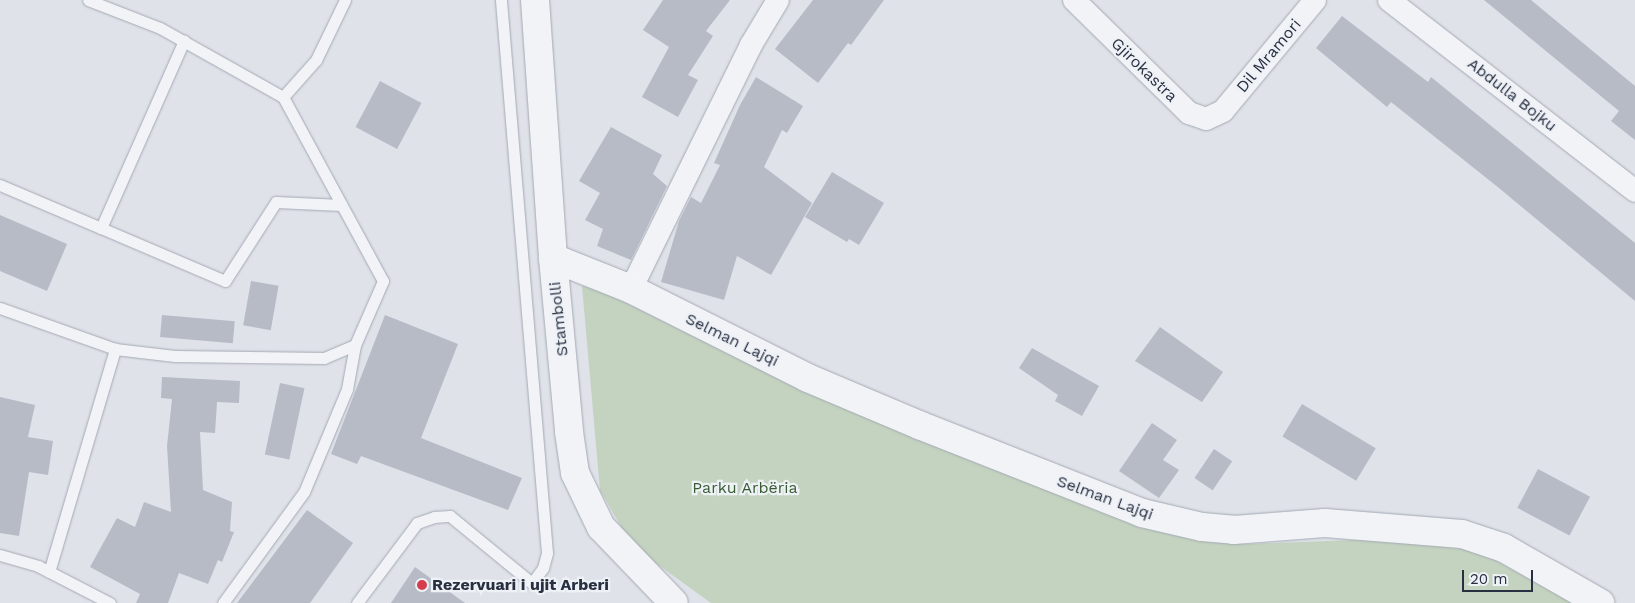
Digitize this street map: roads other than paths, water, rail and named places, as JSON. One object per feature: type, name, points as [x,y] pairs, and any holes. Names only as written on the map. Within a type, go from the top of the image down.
[{"type":"street","name":"Stambolli","points":[[535,0],[553,258],[568,432],[575,473],[601,526],[674,603]]},
{"type":"street","points":[[630,289],[751,46],[778,0]]},
{"type":"street","name":"Gjirokastra","points":[[1074,0],[1189,113],[1206,119],[1223,111]]},
{"type":"street","name":"Dil Mramori","points":[[1223,111],[1315,0]]},
{"type":"street","name":"Abdulla Bojku","points":[[1389,0],[1635,191]]},
{"type":"street","name":"Selman Lajqi","points":[[553,258],[630,289],[818,382],[1142,513],[1202,527],[1234,530],[1325,523],[1462,534],[1504,548],[1600,603]]},
{"type":"lane","points":[[88,0],[160,28],[283,97],[383,281],[355,344],[347,389],[304,492],[222,603]]},
{"type":"lane","points":[[283,97],[316,60],[345,0]]},
{"type":"lane","points":[[357,603],[418,523],[434,517],[450,516],[532,584],[545,561],[501,0]]},
{"type":"lane","points":[[101,228],[184,41]]},
{"type":"lane","points":[[0,185],[225,282],[276,202],[342,205]]},
{"type":"lane","points":[[0,308],[115,348],[175,356],[324,358],[355,344]]},
{"type":"lane","points":[[49,572],[115,348]]},
{"type":"lane","points":[[0,555],[49,572],[110,603]]},
{"type":"place","name":"Rezervuari i ujit Arberi","points":[[422,585]]},
{"type":"park label","name":"Parku Arbëria","points":[[745,488]]}]
